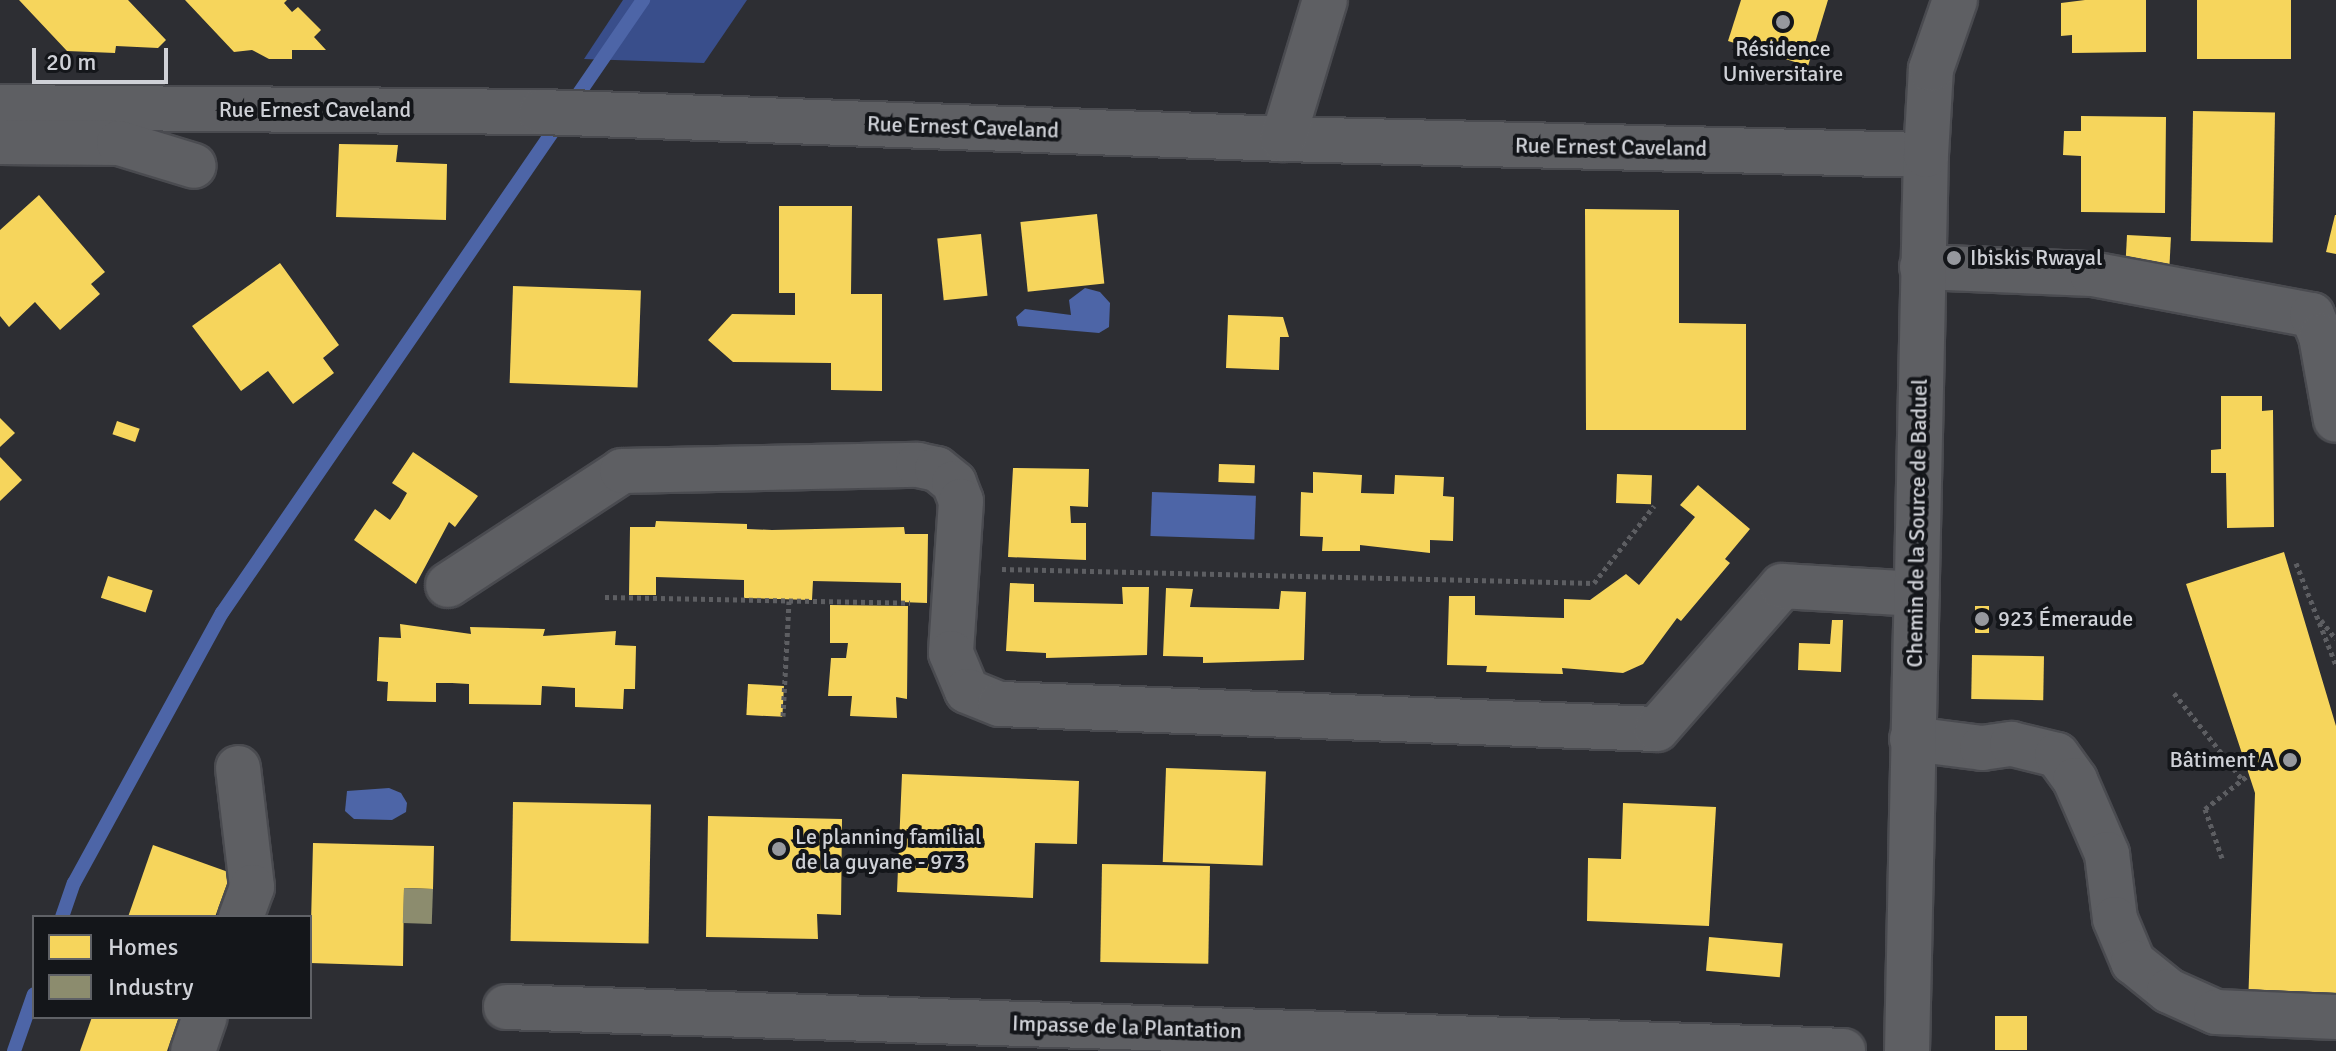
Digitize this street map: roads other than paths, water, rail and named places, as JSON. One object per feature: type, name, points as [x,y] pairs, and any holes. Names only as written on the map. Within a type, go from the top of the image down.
[{"type":"street","points":[[1283,139],[1325,0]]},
{"type":"street","name":"Chemin de la Source de Baduel","points":[[1907,1051],[1926,155],[1931,69],[1955,0]]},
{"type":"street","name":"Rue Ernest Caveland","points":[[0,107],[605,113],[1283,139],[1926,155]]},
{"type":"street","points":[[0,142],[119,143],[194,166]]},
{"type":"street","points":[[1922,267],[2092,274],[2324,312],[2321,336],[2336,420]]},
{"type":"street","points":[[448,585],[622,471],[918,465],[937,469],[954,483],[961,501],[951,653],[967,691],[1000,704],[1657,729],[1782,586],[1917,594]]},
{"type":"street","points":[[1912,739],[1982,748],[2012,744],[2057,755],[2075,780],[2107,854],[2115,919],[2133,962],[2169,991],[2216,1012],[2336,1017]]},
{"type":"street","points":[[238,768],[252,887],[242,915]]},
{"type":"street","name":"Impasse de la Plantation","points":[[506,1007],[1843,1051]]},
{"type":"street","points":[[193,1051],[204,1019]]},
{"type":"waterway","points":[[63,915],[74,883],[222,613],[643,0]]},
{"type":"waterway","points":[[14,1051],[32,1000]]},
{"type":"place","name":"Résidence Universitaire","points":[[1783,22]]},
{"type":"place","name":"Ibiskis Rwayal","points":[[1954,258]]},
{"type":"place","name":"923 Émeraude","points":[[1982,619]]},
{"type":"place","name":"Bâtiment A","points":[[2290,760]]},
{"type":"place","name":"Le planning familial de la guyane - 973","points":[[779,849]]}]
